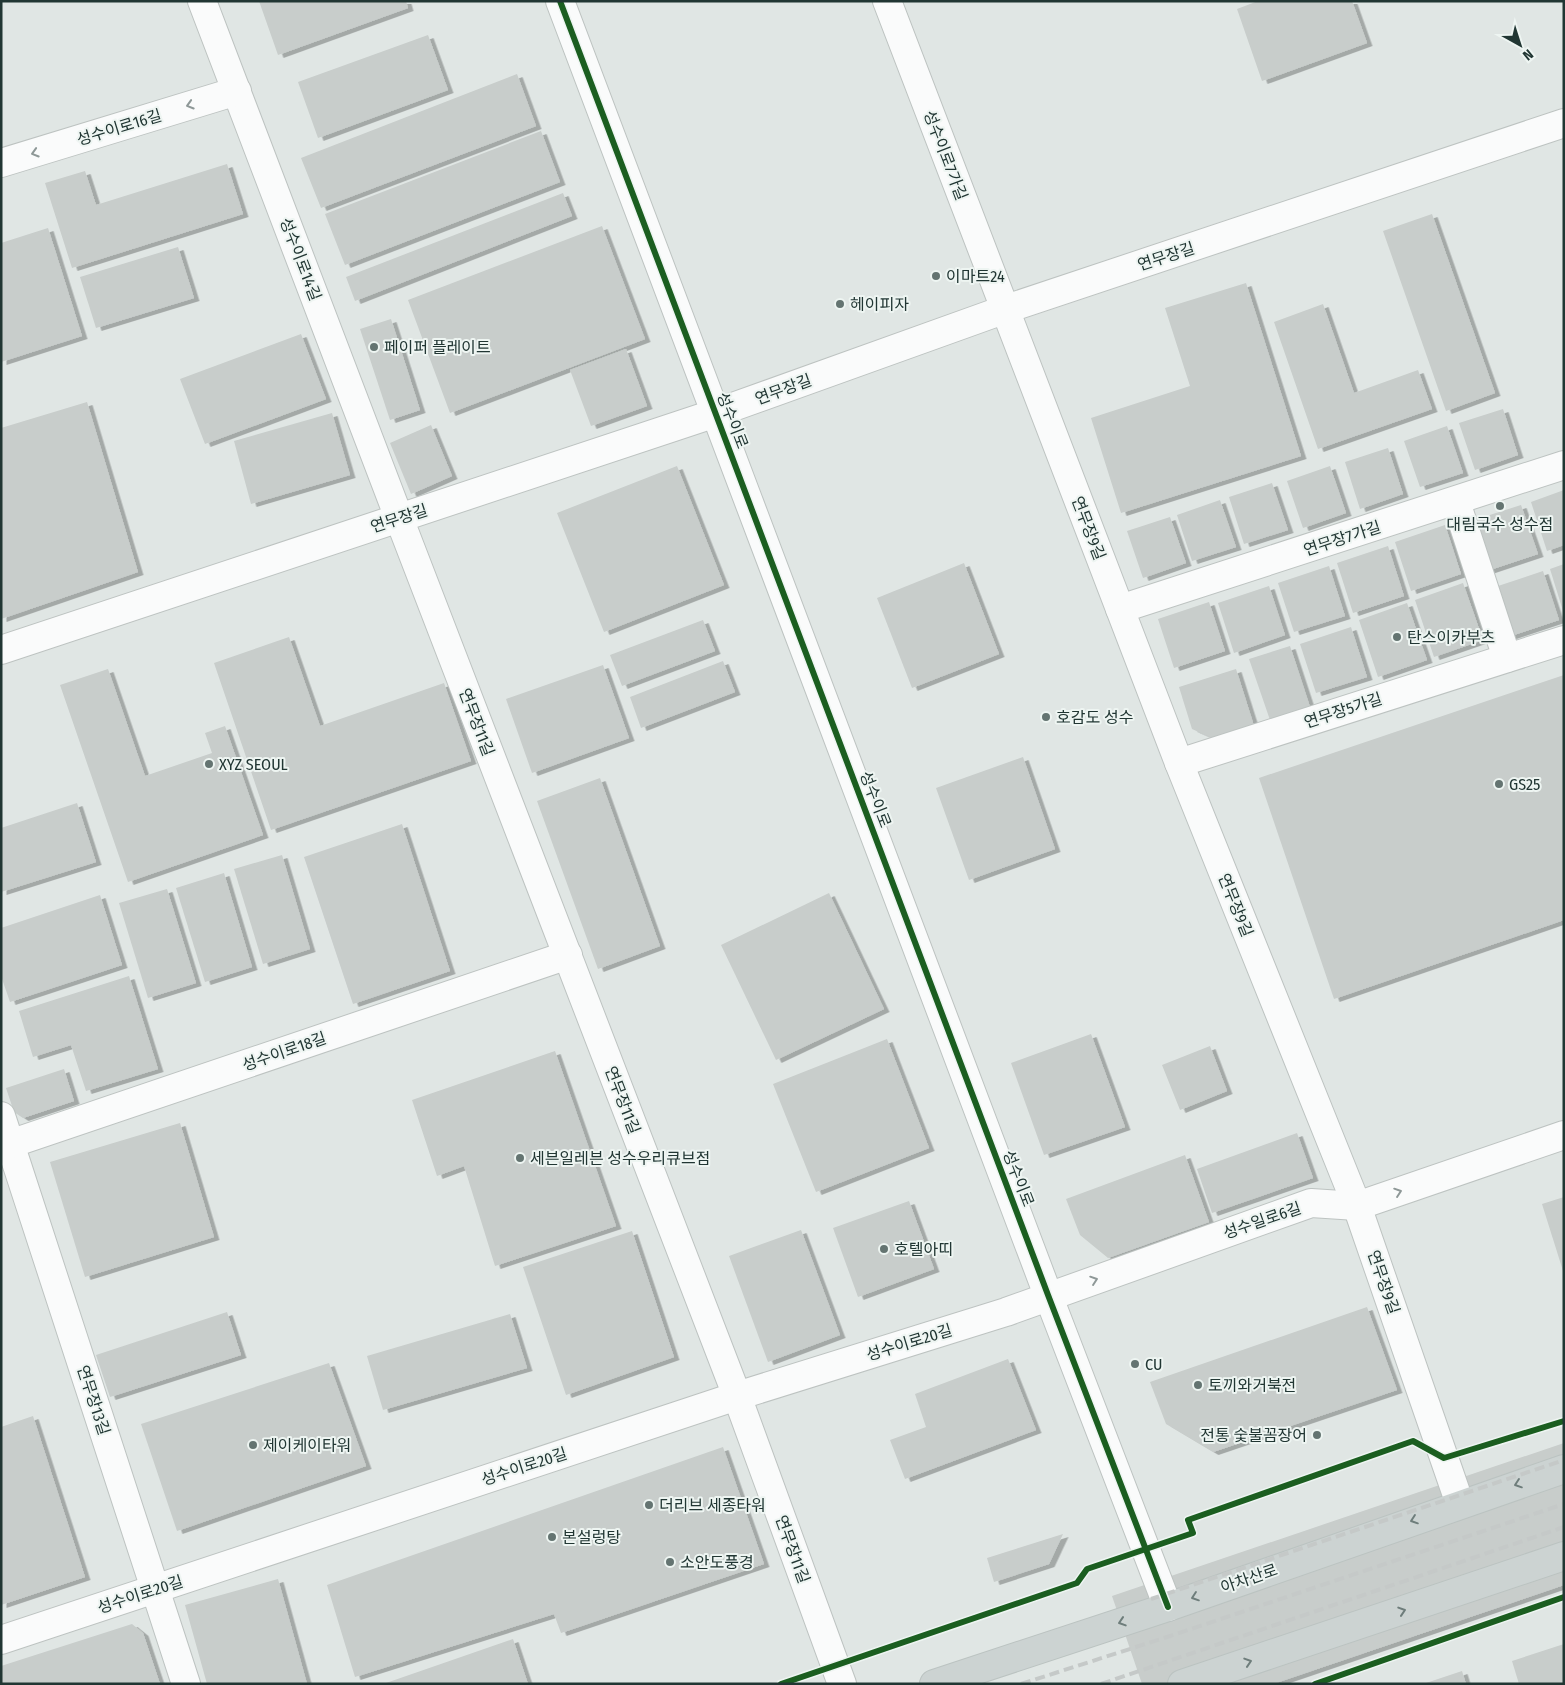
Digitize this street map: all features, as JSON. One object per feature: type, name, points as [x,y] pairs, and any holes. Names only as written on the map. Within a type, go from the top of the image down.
[{"type":"main road","name":"아차산로","points":[[934,1684],[1168,1606],[1564,1469]]},
{"type":"main road","points":[[1196,1682],[1564,1556]]},
{"type":"street","name":"성수이로14길","points":[[202,1],[399,518]]},
{"type":"street","name":"성수이로","points":[[560,1],[1048,1296],[1168,1606]]},
{"type":"street","name":"성수이로7가길","points":[[887,1],[1006,309]]},
{"type":"street","name":"성수이로16길","points":[[1,163],[237,91]]},
{"type":"street","name":"연무장길","points":[[1,650],[716,413],[1006,309],[1564,123]]},
{"type":"street","name":"연무장9길","points":[[1006,309],[1179,762],[1357,1206],[1460,1504]]},
{"type":"street","name":"연무장7가길","points":[[1120,609],[1456,502],[1564,465]]},
{"type":"street","points":[[1456,502],[1507,658]]},
{"type":"street","name":"연무장11길","points":[[399,518],[737,1396],[842,1684]]},
{"type":"street","name":"연무장5가길","points":[[1179,762],[1564,640]]},
{"type":"street","name":"성수이로18길","points":[[6,1145],[568,955]]},
{"type":"street","name":"연무장13길","points":[[1,1116],[6,1145],[186,1684]]},
{"type":"street","name":"성수일로6길","points":[[1048,1296],[1311,1203],[1357,1206],[1564,1135]]},
{"type":"street","name":"성수이로20길","points":[[1,1640],[737,1396],[1006,1312],[1048,1296]]},
{"type":"building","points":[[259,1],[406,1],[408,8],[278,55]]},
{"type":"building","points":[[1258,1],[1352,1],[1367,43],[1262,81],[1237,9]]},
{"type":"building","points":[[428,35],[448,90],[318,138],[298,82]]},
{"type":"building","points":[[517,74],[536,126],[321,208],[301,158]]},
{"type":"building","points":[[541,131],[560,182],[345,265],[325,214]]},
{"type":"building","points":[[227,164],[243,214],[72,268],[45,183],[85,171],[96,205]]},
{"type":"building","points":[[563,193],[572,216],[355,301],[346,277]]},
{"type":"building","points":[[1432,214],[1495,393],[1446,411],[1383,231]]},
{"type":"building","points":[[602,226],[645,339],[450,413],[408,300]]},
{"type":"building","points":[[48,228],[82,336],[1,362],[1,243]]},
{"type":"building","points":[[178,247],[194,298],[96,328],[80,277]]},
{"type":"building","points":[[1246,283],[1301,456],[1121,513],[1091,418],[1190,386],[1165,308]]},
{"type":"building","points":[[1323,304],[1354,393],[1418,370],[1432,409],[1318,449],[1274,322]]},
{"type":"building","points":[[391,319],[420,410],[390,420],[360,329]]},
{"type":"building","points":[[301,334],[326,399],[205,444],[180,379]]},
{"type":"building","points":[[626,349],[647,406],[591,426],[570,370]]},
{"type":"building","points":[[87,402],[138,572],[1,619],[1,428]]},
{"type":"building","points":[[1503,409],[1518,455],[1475,470],[1459,423]]},
{"type":"building","points":[[332,413],[350,475],[251,504],[234,441]]},
{"type":"building","points":[[431,425],[452,476],[411,494],[390,443]]},
{"type":"building","points":[[1447,426],[1463,473],[1420,487],[1404,441]]},
{"type":"building","points":[[1388,448],[1403,494],[1360,509],[1345,462]]},
{"type":"building","points":[[677,466],[724,585],[604,632],[557,513]]},
{"type":"building","points":[[1330,466],[1346,513],[1303,528],[1287,481]]},
{"type":"building","points":[[1272,483],[1288,530],[1244,544],[1229,497]]},
{"type":"building","points":[[1564,490],[1564,545],[1547,551],[1531,502]]},
{"type":"building","points":[[1220,500],[1236,547],[1192,561],[1177,515]]},
{"type":"building","points":[[1521,505],[1538,554],[1487,571],[1471,521]]},
{"type":"building","points":[[1170,517],[1186,563],[1143,578],[1127,531]]},
{"type":"building","points":[[1445,525],[1461,574],[1411,591],[1395,542]]},
{"type":"building","points":[[1388,546],[1404,596],[1353,613],[1337,563]]},
{"type":"building","points":[[964,563],[999,654],[912,688],[877,598]]},
{"type":"building","points":[[1564,564],[1564,611],[1563,611],[1550,569]]},
{"type":"building","points":[[1329,566],[1345,616],[1294,632],[1278,583]]},
{"type":"building","points":[[1543,571],[1559,620],[1508,637],[1492,588]]},
{"type":"building","points":[[1463,583],[1483,640],[1434,657],[1415,600]]},
{"type":"building","points":[[1269,586],[1285,635],[1234,653],[1218,603]]},
{"type":"building","points":[[1209,602],[1225,651],[1174,668],[1158,619]]},
{"type":"building","points":[[1407,603],[1427,660],[1378,677],[1359,620]]},
{"type":"building","points":[[703,620],[715,651],[622,686],[610,655]]},
{"type":"building","points":[[1351,627],[1367,677],[1316,693],[1300,644]]},
{"type":"building","points":[[289,637],[320,726],[444,683],[471,761],[271,830],[214,663]]},
{"type":"building","points":[[1290,646],[1310,707],[1270,720],[1249,659]]},
{"type":"building","points":[[723,661],[735,692],[641,728],[630,697]]},
{"type":"building","points":[[603,665],[629,738],[532,773],[506,699]]},
{"type":"building","name":"XYZ SEOUL","points":[[108,669],[145,776],[212,753],[205,733],[225,726],[263,835],[128,882],[60,685]]},
{"type":"building","points":[[1236,669],[1254,726],[1212,738],[1192,729],[1179,687]]},
{"type":"building","points":[[1564,675],[1564,920],[1334,999],[1259,778]]},
{"type":"building","points":[[1023,757],[1055,849],[969,880],[936,788]]},
{"type":"building","points":[[600,778],[660,946],[598,969],[537,801]]},
{"type":"building","points":[[77,803],[96,862],[1,892],[1,828]]},
{"type":"building","points":[[402,824],[450,971],[353,1004],[304,857]]},
{"type":"building","points":[[282,855],[310,949],[263,964],[234,869]]},
{"type":"building","points":[[224,873],[252,967],[205,982],[176,888]]},
{"type":"building","points":[[167,889],[196,983],[148,998],[119,903]]},
{"type":"building","points":[[829,893],[884,1009],[776,1060],[721,945]]},
{"type":"building","points":[[100,895],[122,965],[10,1002],[1,976],[1,928]]},
{"type":"building","points":[[129,976],[158,1069],[86,1091],[71,1045],[33,1057],[19,1011]]},
{"type":"building","points":[[1091,1034],[1125,1127],[1044,1155],[1011,1063]]},
{"type":"building","points":[[887,1039],[929,1148],[816,1192],[773,1084]]},
{"type":"building","points":[[1210,1046],[1227,1091],[1180,1110],[1162,1065]]},
{"type":"building","points":[[555,1051],[616,1226],[495,1266],[464,1166],[437,1176],[412,1100]]},
{"type":"building","points":[[64,1069],[74,1101],[23,1118],[14,1112],[6,1088]]},
{"type":"building","points":[[180,1123],[214,1237],[85,1277],[50,1162]]},
{"type":"building","points":[[1297,1133],[1313,1178],[1212,1213],[1197,1169]]},
{"type":"building","points":[[1185,1155],[1209,1222],[1108,1258],[1080,1235],[1066,1199]]},
{"type":"building","points":[[1564,1197],[1564,1271],[1563,1271],[1542,1204]]},
{"type":"building","name":"호텔아띠","points":[[909,1201],[934,1269],[858,1297],[833,1228]]},
{"type":"building","points":[[801,1230],[840,1335],[768,1362],[729,1256]]},
{"type":"building","points":[[632,1231],[674,1357],[566,1395],[523,1267]]},
{"type":"building","points":[[1367,1307],[1397,1390],[1213,1452],[1166,1424],[1150,1382]]},
{"type":"building","points":[[227,1312],[241,1355],[110,1397],[96,1355]]},
{"type":"building","points":[[510,1314],[527,1368],[383,1410],[367,1356]]},
{"type":"building","points":[[1008,1359],[1036,1430],[905,1479],[890,1440],[926,1427],[915,1394]]},
{"type":"building","name":"제이케이타워","points":[[329,1363],[366,1466],[177,1531],[141,1424]]},
{"type":"building","points":[[33,1416],[85,1577],[1,1605],[1,1427]]},
{"type":"building","points":[[1564,1443],[1564,1585],[1273,1684],[1142,1684],[1112,1596]]},
{"type":"building","name":"더리브 세종타워","points":[[723,1447],[764,1564],[561,1633],[554,1614],[355,1677],[327,1585]]},
{"type":"building","points":[[1063,1534],[1049,1564],[994,1582],[987,1558]]},
{"type":"building","points":[[278,1579],[307,1684],[207,1684],[185,1605]]},
{"type":"building","points":[[132,1624],[143,1633],[160,1684],[1,1684],[1,1666]]},
{"type":"building","points":[[513,1639],[528,1684],[386,1684],[386,1683]]},
{"type":"building","points":[[1564,1644],[1564,1684],[1519,1684],[1512,1661]]},
{"type":"building","points":[[1462,1671],[1466,1684],[1426,1684],[1426,1683]]},
{"type":"railway","points":[[1151,1599],[1564,1460]]},
{"type":"railway","points":[[1021,1684],[1564,1504]]},
{"type":"railway","points":[[1101,1684],[1564,1527]]},
{"type":"cycle path","points":[[560,1],[1048,1295],[1168,1607]]},
{"type":"cycle path","points":[[781,1684],[1077,1583],[1087,1569],[1193,1533],[1188,1520],[1413,1441],[1444,1458],[1564,1421]]},
{"type":"cycle path","points":[[1315,1684],[1564,1597]]},
{"type":"place","name":"이마트24","points":[[936,276]]},
{"type":"place","name":"헤이피자","points":[[840,304]]},
{"type":"place","name":"페이퍼 플레이트","points":[[374,347]]},
{"type":"place","name":"대림국수 성수점","points":[[1500,506]]},
{"type":"place","name":"탄스이카부츠","points":[[1397,637]]},
{"type":"place","name":"호감도 성수","points":[[1046,717]]},
{"type":"place","name":"XYZ SEOUL","points":[[209,764]]},
{"type":"place","name":"GS25","points":[[1499,784]]},
{"type":"place","name":"세븐일레븐 성수우리큐브점","points":[[520,1158]]},
{"type":"place","name":"호텔아띠","points":[[884,1249]]},
{"type":"place","name":"CU","points":[[1135,1364]]},
{"type":"place","name":"토끼와거북전","points":[[1198,1385]]},
{"type":"place","name":"전통 숯불꼼장어","points":[[1317,1435]]},
{"type":"place","name":"제이케이타워","points":[[253,1445]]},
{"type":"place","name":"더리브 세종타워","points":[[649,1505]]},
{"type":"place","name":"본설렁탕","points":[[552,1537]]},
{"type":"place","name":"소안도풍경","points":[[670,1562]]}]
